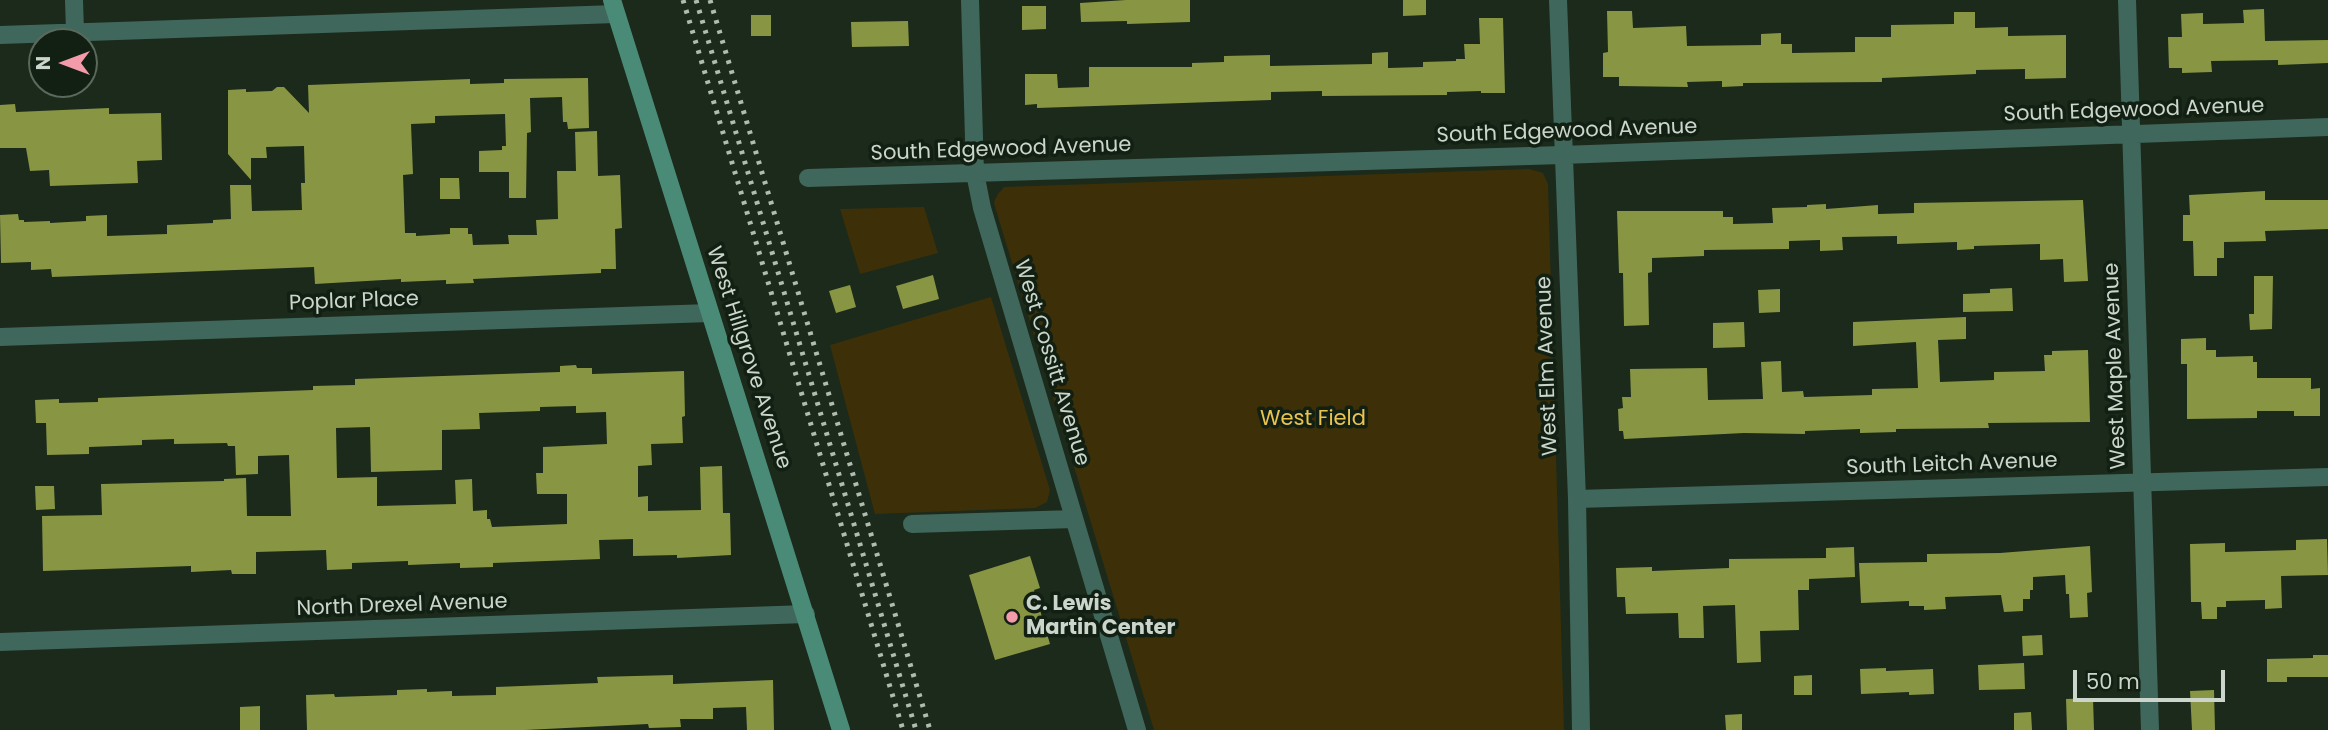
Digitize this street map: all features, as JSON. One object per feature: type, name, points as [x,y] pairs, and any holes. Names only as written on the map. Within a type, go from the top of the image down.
[{"type":"street","points":[[74,0],[75,28]]},
{"type":"street","name":"West Cossitt Avenue","points":[[970,0],[975,173],[982,208],[1137,730]]},
{"type":"street","name":"West Elm Avenue","points":[[1558,0],[1577,499],[1581,730]]},
{"type":"street","name":"West Maple Avenue","points":[[2127,0],[2150,730]]},
{"type":"street","points":[[98,31],[614,7]]},
{"type":"street","name":"West Hillgrove Avenue","points":[[614,7],[841,730]]},
{"type":"street","points":[[0,35],[28,34]]},
{"type":"street","name":"South Edgewood Avenue","points":[[808,178],[1562,155],[2328,127]]},
{"type":"street","name":"Poplar Place","points":[[0,337],[710,313]]},
{"type":"street","name":"South Leitch Avenue","points":[[1577,499],[2328,477]]},
{"type":"street","points":[[912,524],[1074,519]]},
{"type":"street","name":"North Drexel Avenue","points":[[0,642],[806,614]]},
{"type":"green space","name":"West Field","points":[[1529,169],[1543,173],[1548,184],[1564,730],[1154,730],[996,210],[994,202],[998,194],[1004,187]]},
{"type":"green space","points":[[924,207],[938,253],[860,274],[840,209]]},
{"type":"green space","points":[[991,297],[1050,490],[1047,502],[1035,508],[875,514],[830,345]]},
{"type":"building","points":[[1190,0],[1190,22],[1081,22],[1080,3]]},
{"type":"building","points":[[1403,0],[1426,0],[1426,15],[1403,16]]},
{"type":"building","points":[[1022,6],[1046,6],[1046,29],[1022,30]]},
{"type":"building","points":[[2264,9],[2265,41],[2328,40],[2328,63],[2278,65],[2278,60],[2211,61],[2212,72],[2182,73],[2182,68],[2169,68],[2168,37],[2182,37],[2181,14],[2203,13],[2203,24],[2244,23],[2243,10]]},
{"type":"building","points":[[1607,11],[1632,11],[1633,28],[1686,26],[1687,46],[1761,45],[1761,34],[1781,33],[1781,44],[1792,44],[1792,53],[1855,52],[1855,37],[1891,37],[1891,25],[1954,24],[1954,12],[1975,12],[1975,28],[2008,27],[2008,36],[2066,35],[2066,78],[2025,79],[2025,69],[1882,78],[1882,82],[1743,83],[1743,86],[1722,87],[1722,81],[1687,82],[1688,87],[1619,86],[1619,77],[1603,77],[1603,53],[1608,52]]},
{"type":"building","points":[[751,15],[771,15],[771,36],[751,36]]},
{"type":"building","points":[[1479,18],[1503,18],[1505,93],[1481,91],[1447,92],[1447,95],[1322,96],[1322,91],[1271,92],[1271,100],[1037,108],[1037,104],[1025,105],[1025,74],[1057,74],[1058,88],[1089,87],[1089,67],[1192,67],[1192,63],[1224,62],[1224,56],[1270,55],[1270,66],[1372,64],[1372,53],[1388,52],[1388,68],[1423,67],[1423,62],[1456,61],[1465,59],[1464,44],[1480,44]]},
{"type":"building","points":[[908,21],[909,46],[852,47],[851,22]]},
{"type":"building","points":[[588,78],[589,128],[568,129],[567,122],[563,122],[562,97],[530,98],[531,132],[527,133],[526,198],[509,198],[509,172],[479,172],[479,151],[502,150],[502,146],[506,146],[505,114],[435,116],[435,123],[411,124],[413,174],[403,175],[405,233],[416,233],[416,236],[450,234],[450,228],[468,228],[468,234],[472,234],[473,245],[509,244],[508,235],[537,235],[536,220],[558,219],[557,171],[576,171],[575,132],[597,131],[598,176],[620,175],[622,228],[615,229],[616,269],[601,269],[601,273],[473,279],[474,283],[446,284],[446,280],[401,282],[401,279],[315,284],[314,267],[52,277],[51,269],[31,270],[31,262],[1,263],[0,215],[18,214],[19,220],[24,222],[50,223],[86,221],[86,216],[107,215],[107,236],[167,234],[167,225],[213,223],[213,220],[231,219],[230,185],[251,185],[252,211],[302,210],[301,183],[305,183],[304,146],[266,147],[267,158],[251,158],[251,180],[228,154],[228,90],[272,91],[277,87],[284,87],[309,113],[308,85],[470,79],[470,84],[504,83],[504,79]]},
{"type":"building","points":[[15,104],[16,112],[109,108],[109,114],[161,113],[162,160],[137,161],[138,183],[50,186],[49,170],[30,171],[26,148],[0,148],[0,105]]},
{"type":"building","points":[[440,178],[459,178],[460,199],[440,199]]},
{"type":"building","points":[[2265,191],[2265,200],[2328,200],[2328,229],[2265,231],[2266,241],[2224,242],[2224,258],[2217,258],[2217,276],[2194,276],[2193,241],[2183,241],[2183,215],[2190,215],[2189,195]]},
{"type":"building","points":[[2083,200],[2088,281],[2064,282],[2063,259],[2040,260],[2040,244],[1974,246],[1974,249],[1957,250],[1957,242],[1897,244],[1897,236],[1842,237],[1843,250],[1820,251],[1820,240],[1789,241],[1789,249],[1704,250],[1704,256],[1652,258],[1652,272],[1648,273],[1649,325],[1624,326],[1623,273],[1619,273],[1617,211],[1723,211],[1723,217],[1733,217],[1733,224],[1773,223],[1772,208],[1807,205],[1826,204],[1826,209],[1878,205],[1878,214],[1914,213],[1914,203]]},
{"type":"building","points":[[933,275],[939,299],[903,309],[896,286]]},
{"type":"building","points":[[2254,276],[2273,276],[2272,329],[2250,330],[2249,314],[2254,314]]},
{"type":"building","points":[[850,285],[856,307],[836,313],[829,291]]},
{"type":"building","points":[[2012,288],[2013,311],[1963,312],[1963,294],[1990,293],[1990,289]]},
{"type":"building","points":[[1780,289],[1780,312],[1759,313],[1758,290]]},
{"type":"building","points":[[1966,317],[1966,339],[1938,340],[1940,382],[1994,380],[1994,372],[2045,371],[2044,355],[2052,355],[2052,351],[2088,350],[2090,422],[1988,423],[1989,428],[1896,429],[1896,432],[1860,433],[1860,429],[1805,431],[1805,434],[1744,433],[1624,439],[1623,431],[1619,431],[1618,409],[1623,408],[1622,397],[1631,397],[1630,369],[1707,368],[1708,400],[1763,399],[1761,362],[1781,361],[1782,392],[1803,391],[1804,397],[1872,395],[1872,389],[1918,388],[1916,342],[1853,346],[1853,322]]},
{"type":"building","points":[[1744,322],[1745,347],[1713,348],[1713,323]]},
{"type":"building","points":[[2206,338],[2206,350],[2216,350],[2216,357],[2253,356],[2253,362],[2257,362],[2257,378],[2311,378],[2311,389],[2320,388],[2320,416],[2294,416],[2294,411],[2257,411],[2257,418],[2187,419],[2187,364],[2181,364],[2181,339]]},
{"type":"building","points":[[560,366],[592,368],[592,374],[684,371],[683,443],[651,444],[652,465],[638,466],[638,497],[648,496],[648,511],[701,510],[700,467],[722,466],[723,513],[730,513],[731,555],[677,558],[677,555],[633,556],[633,539],[599,540],[600,559],[493,563],[493,567],[460,568],[460,563],[408,565],[408,561],[352,563],[352,569],[327,570],[326,550],[256,552],[256,574],[232,574],[231,570],[191,572],[191,566],[43,571],[42,516],[102,515],[101,484],[246,478],[247,516],[291,516],[289,455],[258,456],[258,474],[236,475],[235,446],[228,446],[227,443],[174,444],[174,439],[142,440],[142,445],[89,447],[89,454],[47,455],[46,423],[36,423],[35,400],[59,399],[59,403],[98,402],[98,398],[313,390],[313,386],[355,385],[355,379],[560,372]],"holes":[[[576,406],[576,413],[606,412],[607,444],[543,447],[543,473],[536,473],[537,494],[567,494],[567,524],[492,527],[490,519],[487,519],[487,510],[473,511],[472,479],[455,480],[456,504],[377,506],[377,477],[337,478],[336,428],[370,427],[371,472],[442,470],[442,430],[480,429],[479,413],[540,411],[540,407]]]},
{"type":"building","points":[[35,486],[54,486],[55,509],[36,510]]},
{"type":"building","points":[[2327,539],[2328,575],[2281,576],[2282,608],[2265,609],[2265,600],[2226,601],[2226,607],[2217,607],[2217,619],[2202,619],[2201,602],[2191,602],[2190,544],[2225,543],[2225,552],[2296,550],[2296,540]]},
{"type":"building","points":[[2090,546],[2092,592],[2087,593],[2088,617],[2070,618],[2065,575],[2033,577],[2033,590],[2030,590],[2030,599],[2023,599],[2023,611],[2004,612],[2001,595],[1945,597],[1946,609],[1924,610],[1924,606],[1909,606],[1909,601],[1861,603],[1859,563],[1927,562],[1927,554],[2000,553]]},
{"type":"building","points":[[1854,547],[1855,577],[1809,579],[1809,590],[1798,590],[1799,630],[1760,631],[1761,662],[1737,663],[1735,605],[1703,606],[1704,638],[1679,638],[1678,613],[1626,614],[1625,597],[1617,597],[1616,568],[1652,567],[1652,571],[1729,568],[1729,559],[1826,558],[1826,548]]},
{"type":"building","name":"C. Lewis Martin Center","points":[[1030,556],[1040,588],[1034,590],[1050,644],[995,660],[969,575]]},
{"type":"building","points":[[2042,635],[2043,655],[2023,656],[2022,636]]},
{"type":"building","points":[[2313,655],[2328,655],[2328,677],[2287,677],[2287,682],[2267,682],[2267,659],[2313,658]]},
{"type":"building","points":[[2024,663],[2025,689],[1979,690],[1978,665]]},
{"type":"building","points":[[1886,668],[1886,671],[1933,669],[1934,694],[1861,694],[1860,669]]},
{"type":"building","points":[[673,675],[673,684],[773,680],[774,730],[747,730],[746,707],[713,708],[713,719],[680,719],[681,727],[649,728],[648,724],[525,730],[307,730],[306,695],[397,695],[397,690],[427,689],[427,692],[452,691],[452,696],[496,695],[496,687],[598,683],[597,677]]},
{"type":"building","points":[[1812,675],[1812,695],[1794,695],[1794,676]]},
{"type":"building","points":[[2214,690],[2215,730],[2192,730],[2190,691]]},
{"type":"building","points":[[2093,698],[2094,730],[2067,730],[2066,699]]},
{"type":"building","points":[[260,706],[260,730],[240,730],[240,707]]},
{"type":"building","points":[[2031,712],[2032,730],[2014,730],[2014,713]]},
{"type":"building","points":[[1742,714],[1742,730],[1726,730],[1725,715]]},
{"type":"railway","points":[[683,0],[903,730]]},
{"type":"railway","points":[[696,0],[916,730]]},
{"type":"railway","points":[[710,0],[930,730]]},
{"type":"place","name":"C. Lewis Martin Center","points":[[1012,617]]}]
